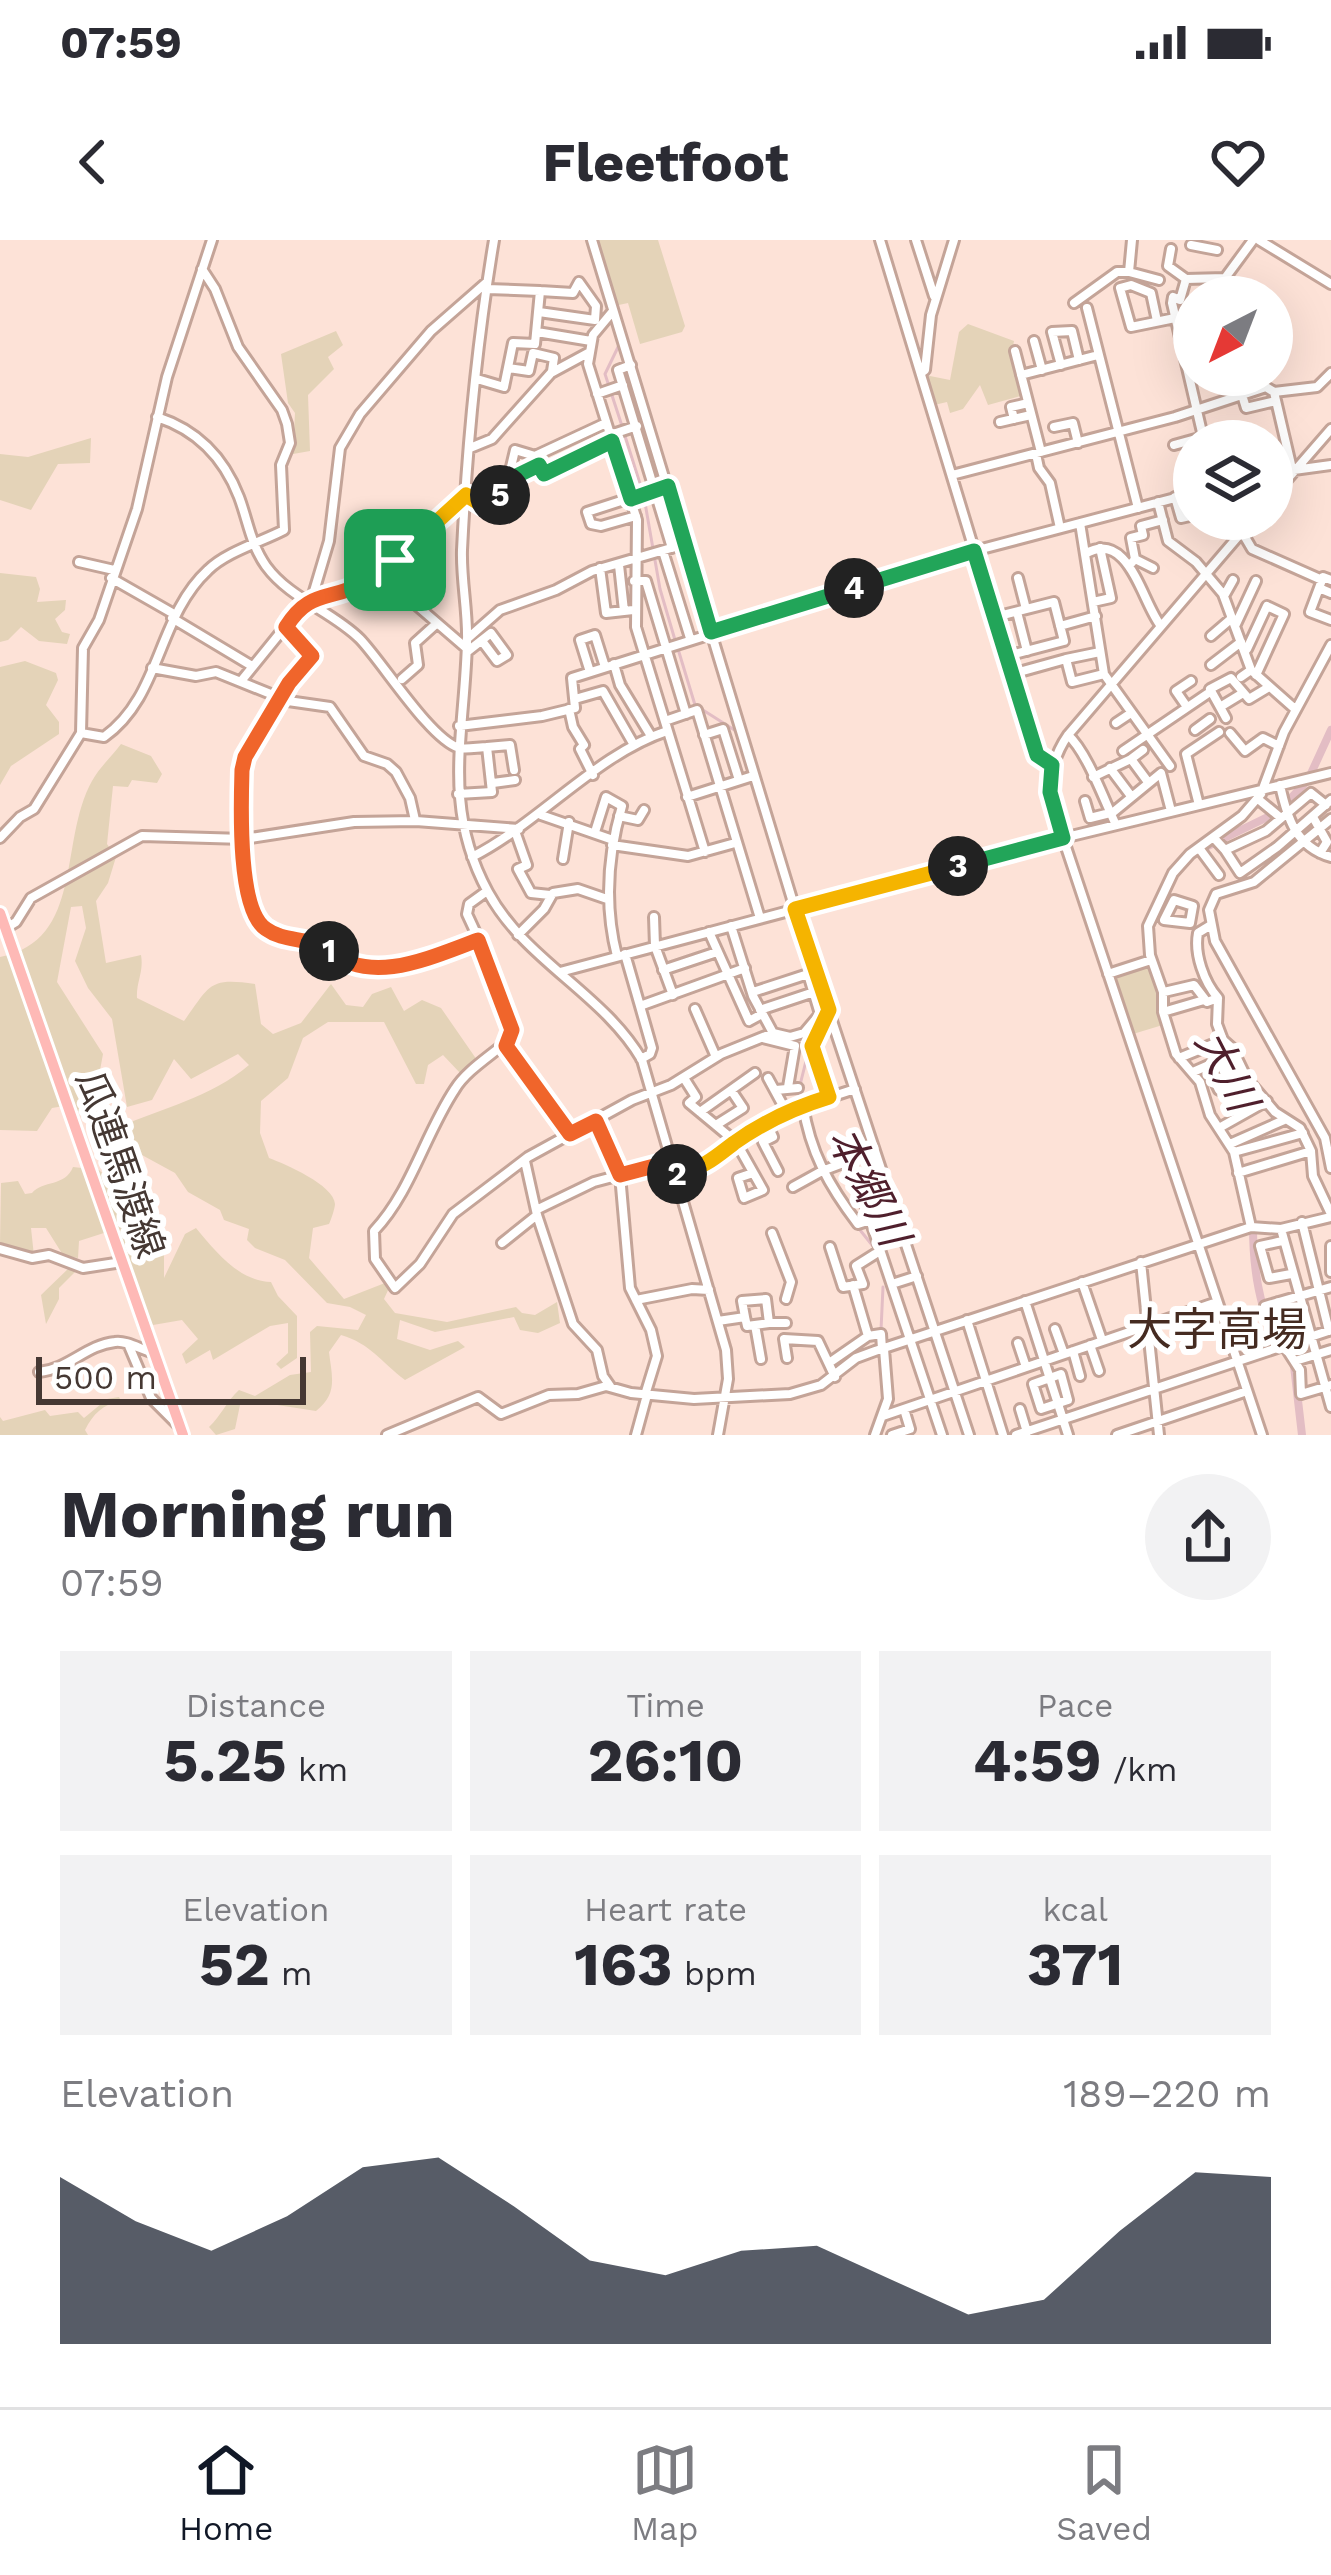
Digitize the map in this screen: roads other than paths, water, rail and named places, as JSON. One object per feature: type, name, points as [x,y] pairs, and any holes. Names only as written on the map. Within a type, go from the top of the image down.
[{"type":"main road","name":"瓜連馬渡線","points":[[0,913],[182,1431]]},
{"type":"street","points":[[0,838],[34,809],[81,734],[80,660],[99,620],[145,482],[157,417],[212,240]]},
{"type":"street","points":[[494,240],[462,555],[467,646],[459,725],[461,826],[488,891],[518,935],[614,1022],[641,1058],[728,1365],[718,1435]]},
{"type":"street","points":[[592,240],[711,632],[747,778]]},
{"type":"street","points":[[880,240],[1037,755],[1052,765]]},
{"type":"street","points":[[916,240],[935,299]]},
{"type":"street","points":[[921,373],[935,299],[954,240]]},
{"type":"street","points":[[1129,272],[1132,240]]},
{"type":"street","points":[[1227,276],[1256,240],[1331,284]]},
{"type":"street","points":[[1191,245],[1211,246]]},
{"type":"street","points":[[1171,249],[1168,266],[1183,276]]},
{"type":"street","points":[[81,734],[104,737],[139,703],[173,616],[210,567],[284,530],[281,465],[290,442],[287,424],[238,347],[202,268]]},
{"type":"street","points":[[1074,303],[1117,272],[1159,280]]},
{"type":"street","points":[[242,680],[309,600],[329,541],[340,448],[360,415],[431,331],[488,285],[573,293],[578,282],[587,289],[598,321],[588,364],[606,423],[621,433],[655,490],[661,551],[690,638]]},
{"type":"street","points":[[1157,322],[1151,293],[1131,285],[1120,288],[1131,327],[1157,322],[1173,318]]},
{"type":"street","points":[[508,368],[529,371],[540,291]]},
{"type":"street","points":[[1087,308],[1143,535],[1131,538],[1132,563],[1161,626]]},
{"type":"street","points":[[539,312],[598,321],[613,311]]},
{"type":"street","points":[[1061,365],[1052,332],[1072,331],[1079,360]]},
{"type":"street","points":[[537,332],[591,341]]},
{"type":"street","points":[[1034,341],[1042,370]]},
{"type":"street","points":[[477,380],[504,387],[513,343],[554,358],[551,373]]},
{"type":"street","points":[[1015,351],[1039,468],[1050,483],[1060,528]]},
{"type":"street","points":[[470,448],[492,439],[551,373],[589,352]]},
{"type":"street","points":[[1021,375],[1099,355]]},
{"type":"street","points":[[628,610],[636,560],[636,516],[615,388],[618,370],[631,365]]},
{"type":"street","points":[[1242,396],[1246,408],[1317,386],[1331,373]]},
{"type":"street","points":[[597,394],[615,388]]},
{"type":"street","points":[[1194,396],[1198,420]]},
{"type":"street","points":[[952,475],[1196,412],[1239,396]]},
{"type":"street","points":[[1275,397],[1294,469]]},
{"type":"street","points":[[1014,419],[1010,407],[1028,403]]},
{"type":"street","points":[[1000,422],[1031,415]]},
{"type":"street","points":[[157,417],[186,426],[214,453],[237,493],[255,546],[268,568],[361,640],[425,719],[459,748],[510,745],[514,775],[493,783]]},
{"type":"street","points":[[508,480],[606,423]]},
{"type":"street","points":[[466,495],[484,506],[505,492],[514,450],[537,460],[544,474],[648,423]]},
{"type":"street","points":[[1054,428],[1073,423],[1078,443]]},
{"type":"street","points":[[1294,469],[1331,429]]},
{"type":"street","points":[[1294,469],[1331,464]]},
{"type":"street","points":[[636,516],[601,526],[591,524],[587,512],[668,486]]},
{"type":"street","points":[[309,600],[361,584],[422,539],[466,495]]},
{"type":"street","points":[[459,725],[569,710],[576,706],[570,682],[644,653],[974,551],[1173,498]]},
{"type":"street","points":[[1158,502],[1168,541],[1224,596],[1253,673],[1295,709]]},
{"type":"street","points":[[1141,526],[1162,520]]},
{"type":"street","points":[[1080,523],[1104,674],[1170,766]]},
{"type":"street","points":[[1235,540],[1068,735],[1052,765],[1050,792],[1262,1435]]},
{"type":"street","points":[[1247,540],[1252,549],[1324,583],[1331,593]]},
{"type":"street","points":[[467,646],[500,610],[600,568],[685,544]]},
{"type":"street","points":[[1085,554],[1100,548],[1153,568]]},
{"type":"street","points":[[1093,602],[1111,598],[1100,548]]},
{"type":"street","points":[[79,562],[112,574],[253,666]]},
{"type":"street","points":[[619,564],[628,610],[705,852]]},
{"type":"street","points":[[600,568],[606,613],[628,610]]},
{"type":"street","points":[[378,572],[467,646]]},
{"type":"street","points":[[1018,578],[1027,651]]},
{"type":"street","points":[[1224,596],[1233,580]]},
{"type":"street","points":[[634,581],[646,581],[686,714]]},
{"type":"street","points":[[1210,636],[1233,622],[1256,581]]},
{"type":"street","points":[[1324,583],[1310,611],[1331,620]]},
{"type":"street","points":[[995,617],[1054,602],[1064,641],[1007,656]]},
{"type":"street","points":[[1211,665],[1253,637],[1267,606],[1283,614],[1253,673],[1240,677]]},
{"type":"street","points":[[1060,626],[1096,616]]},
{"type":"street","points":[[402,679],[418,665],[415,643],[436,624]]},
{"type":"street","points":[[286,627],[312,656],[245,757],[244,838],[250,910],[272,933],[309,939],[347,965],[367,969],[421,959],[478,940]]},
{"type":"street","points":[[590,672],[580,640],[595,635],[651,736]]},
{"type":"street","points":[[1253,637],[1270,645]]},
{"type":"street","points":[[467,646],[482,640]]},
{"type":"street","points":[[1219,843],[1258,799],[1295,709],[1331,645]]},
{"type":"street","points":[[1012,674],[1100,652]]},
{"type":"street","points":[[1066,659],[1072,682],[1104,674]]},
{"type":"street","points":[[152,668],[196,676],[216,672],[281,698],[330,707],[364,755],[396,772],[416,821]]},
{"type":"street","points":[[1226,718],[1210,689],[1231,678],[1253,699],[1269,687]]},
{"type":"street","points":[[1187,707],[1176,691],[1191,681]]},
{"type":"street","points":[[575,699],[620,685]]},
{"type":"street","points":[[603,691],[634,745]]},
{"type":"street","points":[[1220,706],[1244,693]]},
{"type":"street","points":[[1123,751],[1207,694]]},
{"type":"street","points":[[569,710],[593,775]]},
{"type":"street","points":[[472,857],[541,815],[634,745],[697,710],[760,919]]},
{"type":"street","points":[[1116,723],[1131,712]]},
{"type":"street","points":[[1195,730],[1210,719]]},
{"type":"street","points":[[704,735],[723,729],[747,778],[969,1435]]},
{"type":"street","points":[[1199,805],[1186,754],[1225,732],[1245,751],[1263,738],[1279,746]]},
{"type":"street","points":[[1068,735],[1083,751],[1116,825]]},
{"type":"street","points":[[458,794],[492,792],[487,747]]},
{"type":"street","points":[[1093,777],[1143,750]]},
{"type":"street","points":[[1131,759],[1148,782]]},
{"type":"street","points":[[1110,768],[1131,796]]},
{"type":"street","points":[[1085,801],[1090,818],[1111,813],[1161,773],[1172,812]]},
{"type":"street","points":[[558,972],[1063,838],[1331,773]]},
{"type":"street","points":[[687,796],[747,778]]},
{"type":"street","points":[[1280,785],[1281,812]]},
{"type":"street","points":[[1219,843],[1240,873],[1328,803],[1311,793],[1248,842],[1219,843],[1199,848],[1173,873],[1166,897],[1148,926],[1151,960],[1165,992],[1165,1011],[1180,1058],[1219,1090],[1230,1085],[1219,1060]]},
{"type":"street","points":[[595,832],[606,797],[622,806],[612,842],[607,898],[652,1048],[641,1058]]},
{"type":"street","points":[[1258,799],[1281,812],[1303,842],[1331,856]]},
{"type":"street","points":[[619,816],[638,820],[644,810]]},
{"type":"street","points":[[541,815],[612,842],[668,855],[736,843]]},
{"type":"street","points":[[1313,817],[1327,842],[1320,854]]},
{"type":"street","points":[[1331,819],[1254,882],[1216,894],[1209,904],[1215,941],[1325,1138],[1331,1168]]},
{"type":"street","points":[[6,928],[16,922],[31,898],[142,836],[244,838],[318,826],[416,821],[517,830]]},
{"type":"street","points":[[563,859],[568,822]]},
{"type":"street","points":[[517,830],[527,865],[518,869],[531,893],[550,895],[578,889],[607,898]]},
{"type":"street","points":[[1199,848],[1219,875]]},
{"type":"street","points":[[488,891],[467,906],[512,1030],[505,1043],[454,1089],[413,1163],[397,1205],[374,1232],[375,1258],[395,1288],[410,1275],[453,1214],[525,1161],[716,1058],[768,1036],[804,1034],[826,1014]]},
{"type":"street","points":[[518,935],[544,909],[550,895]]},
{"type":"street","points":[[654,917],[656,946],[673,994]]},
{"type":"street","points":[[388,1435],[478,1397],[496,1413],[506,1414],[549,1395],[611,1387],[645,1395],[790,1394],[835,1377],[856,1358],[1141,1262],[1253,1227],[1281,1228],[1331,1215],[1313,1176],[1311,1151],[1303,1133],[1240,1070],[1223,1040],[1217,1024],[1217,998],[1208,987],[1196,943],[1198,934],[1211,925]]},
{"type":"street","points":[[731,926],[768,1036]]},
{"type":"street","points":[[709,932],[748,1021],[814,992]]},
{"type":"street","points":[[663,970],[716,952]]},
{"type":"street","points":[[1108,974],[1151,960]]},
{"type":"street","points":[[640,1006],[745,968]]},
{"type":"street","points":[[752,992],[808,974],[826,1014]]},
{"type":"street","points":[[1165,992],[1194,985],[1209,1003],[1217,998]]},
{"type":"street","points":[[1165,1011],[1204,1000]]},
{"type":"street","points":[[695,1009],[716,1058]]},
{"type":"street","points":[[826,1014],[812,1046],[829,1097]]},
{"type":"street","points":[[768,1036],[794,1046],[793,1088],[776,1090]]},
{"type":"street","points":[[1180,1058],[1223,1040]]},
{"type":"street","points":[[505,1043],[570,1134]]},
{"type":"street","points":[[1199,1069],[1234,1054]]},
{"type":"street","points":[[1199,1069],[1220,1127],[1233,1148],[1253,1227]]},
{"type":"street","points":[[700,1112],[754,1073]]},
{"type":"street","points":[[684,1078],[696,1097],[688,1103],[736,1142],[753,1172]]},
{"type":"street","points":[[768,1078],[787,1113]]},
{"type":"street","points":[[676,1174],[711,1164],[736,1142],[801,1106],[855,1089]]},
{"type":"street","points":[[716,1125],[743,1108],[731,1090]]},
{"type":"street","points":[[1220,1127],[1268,1102]]},
{"type":"street","points":[[801,1106],[819,1172],[858,1224],[896,1212]]},
{"type":"street","points":[[1233,1148],[1286,1119]]},
{"type":"street","points":[[596,1121],[620,1175],[630,1288],[651,1330],[657,1356],[636,1435]]},
{"type":"street","points":[[767,1124],[773,1137],[763,1142],[778,1172]]},
{"type":"street","points":[[1233,1148],[1303,1133]]},
{"type":"street","points":[[793,1187],[875,1151]]},
{"type":"street","points":[[1239,1173],[1311,1151]]},
{"type":"street","points":[[850,1160],[942,1435]]},
{"type":"street","points":[[525,1161],[573,1324],[597,1350],[604,1379],[611,1387]]},
{"type":"street","points":[[502,1243],[537,1213],[594,1182],[673,1161]]},
{"type":"street","points":[[1016,1435],[1330,1330],[1302,1222]]},
{"type":"street","points":[[1281,1228],[1331,1407]]},
{"type":"street","points":[[772,1233],[791,1282],[787,1299]]},
{"type":"street","points":[[1282,1240],[1260,1246],[1264,1262],[1269,1278],[1291,1274]]},
{"type":"street","points":[[1331,1246],[1331,1272]]},
{"type":"street","points":[[830,1247],[843,1287],[863,1284],[856,1266],[875,1254]]},
{"type":"street","points":[[0,1249],[32,1258],[49,1255],[83,1268],[122,1262]]},
{"type":"street","points":[[1141,1262],[1160,1435]]},
{"type":"street","points":[[892,1284],[917,1276]]},
{"type":"street","points":[[1082,1282],[1102,1340]]},
{"type":"street","points":[[854,1285],[868,1336]]},
{"type":"street","points":[[1265,1306],[1331,1287]]},
{"type":"street","points":[[636,1300],[709,1290]]},
{"type":"street","points":[[769,1323],[766,1299],[742,1301],[747,1326],[786,1323]]},
{"type":"street","points":[[1025,1301],[1068,1435]]},
{"type":"street","points":[[882,1418],[1217,1302]]},
{"type":"street","points":[[1278,1302],[1287,1344],[1300,1370],[1301,1394],[1328,1386]]},
{"type":"street","points":[[718,1321],[745,1317]]},
{"type":"street","points":[[967,1320],[1004,1435]]},
{"type":"street","points":[[755,1325],[760,1359]]},
{"type":"street","points":[[1055,1329],[1080,1376]]},
{"type":"street","points":[[829,1363],[868,1336],[880,1334],[888,1399],[874,1435]]},
{"type":"street","points":[[787,1358],[784,1339],[818,1341],[835,1377]]},
{"type":"street","points":[[39,1372],[61,1368],[88,1349],[118,1340],[154,1353]]},
{"type":"street","points":[[1018,1343],[1026,1367]]},
{"type":"street","points":[[129,1345],[151,1398],[182,1431]]},
{"type":"street","points":[[1090,1345],[1099,1371]]},
{"type":"street","points":[[1295,1361],[1331,1350]]},
{"type":"street","points":[[1319,1371],[1331,1367]]},
{"type":"street","points":[[1049,1378],[1033,1384],[1041,1409],[1057,1403]]},
{"type":"street","points":[[1117,1435],[1247,1391]]},
{"type":"street","points":[[882,1418],[889,1435],[910,1429],[904,1408]]},
{"type":"street","points":[[1020,1409],[1027,1432]]},
{"type":"street","points":[[422,1420],[430,1435]]},
{"type":"waterway","name":"本郷川","points":[[620,343],[605,374],[622,426]]},
{"type":"waterway","name":"本郷川","points":[[625,436],[642,490]]},
{"type":"waterway","name":"本郷川","points":[[644,497],[660,589],[675,640]]},
{"type":"waterway","name":"本郷川","points":[[678,649],[695,705],[736,731],[766,825]]},
{"type":"waterway","name":"大川","points":[[1200,850],[1278,812],[1308,780],[1331,730]]},
{"type":"waterway","name":"本郷川","points":[[774,851],[790,905]]},
{"type":"waterway","name":"本郷川","points":[[800,936],[824,1013]]},
{"type":"waterway","name":"本郷川","points":[[801,1104],[799,1089],[809,1049]]},
{"type":"waterway","name":"本郷川","points":[[822,1176],[835,1198]]},
{"type":"waterway","name":"本郷川","points":[[856,1225],[876,1250]]},
{"type":"waterway","name":"大川","points":[[1253,1226],[1259,1289],[1282,1349]]},
{"type":"waterway","name":"本郷川","points":[[881,1330],[883,1287]]},
{"type":"waterway","name":"大川","points":[[1294,1366],[1302,1435]]},
{"type":"district","name":"大字高場","points":[[1217,1329]]}]
